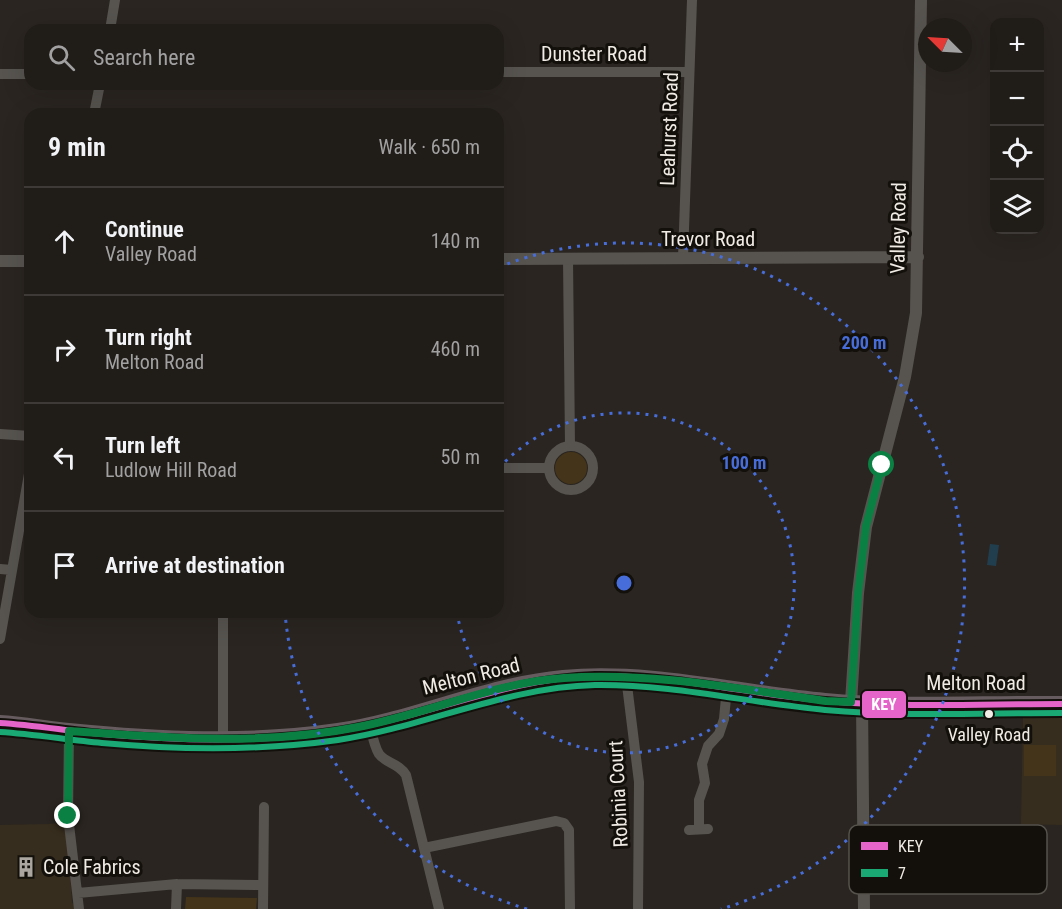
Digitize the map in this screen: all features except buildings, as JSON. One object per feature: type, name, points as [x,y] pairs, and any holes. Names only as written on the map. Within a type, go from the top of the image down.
[{"type":"main road","name":"Melton Road","points":[[0,723],[69,731],[223,740],[328,732],[370,725],[525,683],[564,678],[626,677],[727,687],[826,701],[1062,704]]},
{"type":"street","points":[[111,24],[116,0]]},
{"type":"street","name":"Leahurst Road","points":[[683,258],[692,0]]},
{"type":"street","name":"Valley Road","points":[[861,825],[856,702],[858,593],[866,526],[905,377],[916,313],[921,0]]},
{"type":"street","name":"Dunster Road","points":[[504,72],[689,72]]},
{"type":"street","points":[[0,74],[24,74]]},
{"type":"street","points":[[95,108],[99,90]]},
{"type":"street","name":"Trevor Road","points":[[504,259],[918,257]]},
{"type":"street","points":[[568,259],[570,446]]},
{"type":"street","points":[[0,261],[24,261]]},
{"type":"street","points":[[0,434],[24,436]]},
{"type":"street","points":[[570,446],[583,449],[591,460],[592,474],[584,485],[564,489],[553,481],[549,468],[550,461],[557,450],[570,446]]},
{"type":"street","points":[[504,468],[549,468]]},
{"type":"street","points":[[0,639],[24,502]]},
{"type":"street","points":[[0,569],[12,570]]},
{"type":"street","points":[[223,618],[223,740]]},
{"type":"street","name":"Robinia Court","points":[[626,677],[639,782],[638,909]]},
{"type":"street","points":[[699,829],[699,800],[705,783],[702,764],[708,746],[719,734],[727,687]]},
{"type":"street","points":[[370,725],[381,756],[402,768],[406,775],[440,909]]},
{"type":"street","points":[[69,731],[68,816],[79,909]]},
{"type":"street","points":[[262,909],[264,807]]},
{"type":"street","points":[[424,848],[556,821],[564,823],[569,830],[570,909]]},
{"type":"street","points":[[78,893],[177,884],[263,885]]},
{"type":"street","points":[[176,909],[177,884]]},
{"type":"street","name":"Valley Road","points":[[863,894],[864,909]]},
{"type":"shaded area","points":[[571,452],[582,457],[587,468],[582,479],[571,484],[560,479],[555,468],[560,457]]},
{"type":"shaded area","points":[[1023,714],[1062,715],[1062,825],[1021,824]]},
{"type":"shaded area","points":[[1024,745],[1056,745],[1056,776],[1024,776]]},
{"type":"shaded area","name":"Cole Fabrics","points":[[67,822],[72,903],[81,909],[0,909],[0,825]]},
{"type":"shaded area","points":[[186,897],[257,898],[256,909],[185,909]]},
{"type":"water","points":[[990,544],[999,545],[996,566],[987,565]]},
{"type":"transit line","name":"KEY","points":[[0,723],[161,738],[220,740],[279,738],[370,725],[530,684],[562,678],[595,676],[653,678],[796,698],[855,703],[1062,704]]},
{"type":"transit line","name":"7","points":[[0,732],[161,747],[250,748],[309,744],[370,734],[530,693],[562,687],[595,685],[653,688],[796,707],[855,712],[1062,713]]},
{"type":"place","name":"Valley Road","points":[[989,714]]},
{"type":"place","name":"Cole Fabrics","points":[[26,867]]},
{"type":"route","points":[[68,816],[69,731],[191,740],[223,740],[340,731],[525,683],[564,678],[626,677],[674,680],[826,701],[851,702],[858,593],[866,526],[882,465]]}]
